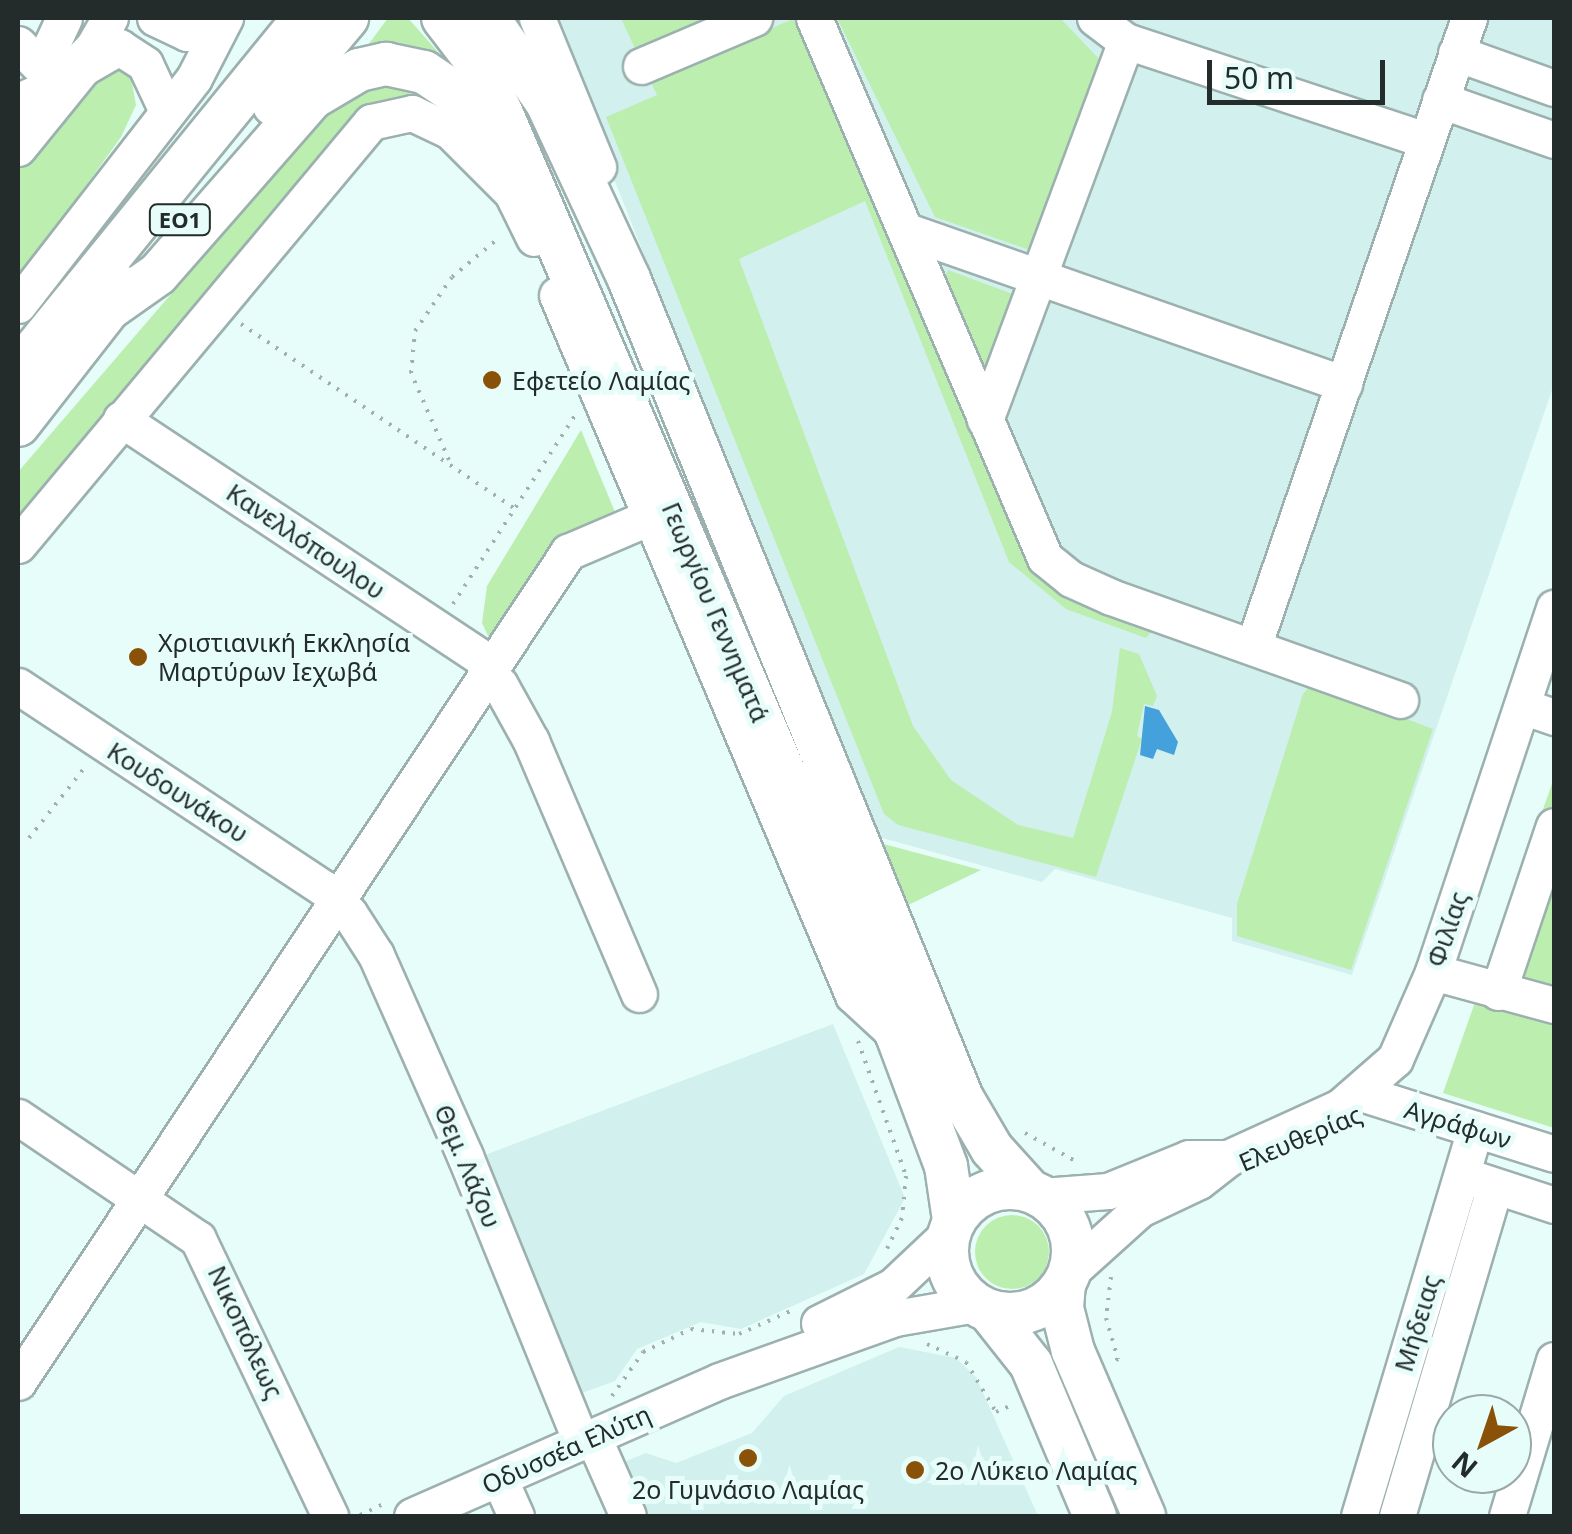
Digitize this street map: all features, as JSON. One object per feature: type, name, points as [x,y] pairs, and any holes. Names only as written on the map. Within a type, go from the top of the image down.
[{"type":"main road","name":"ΕΟ1","points":[[18,370],[304,18]]},
{"type":"main road","name":"ΕΟ1","points":[[18,426],[107,310],[347,18]]},
{"type":"main road","name":"Γεωργίου Γεννηματά","points":[[444,18],[478,64],[533,210],[897,1035],[946,1166],[952,1226],[950,1273],[1030,1364],[1095,1516]]},
{"type":"main road","name":"Γεωργίου Γεννηματά","points":[[488,18],[546,103],[628,279],[962,1098],[992,1149],[1070,1229],[1062,1308],[1073,1352],[1144,1516]]},
{"type":"main road","points":[[512,18],[546,103]]},
{"type":"main road","points":[[107,310],[158,274],[312,98],[359,70],[400,64],[439,80],[492,132],[533,210]]},
{"type":"main road","points":[[18,446],[63,367]]},
{"type":"main road","points":[[952,1226],[986,1192],[1035,1193]]},
{"type":"main road","points":[[983,1308],[1026,1312],[1067,1278]]},
{"type":"street","points":[[57,84],[48,52],[64,18]]},
{"type":"street","points":[[155,18],[187,33],[222,18]]},
{"type":"street","points":[[18,306],[205,62],[222,18]]},
{"type":"street","points":[[537,18],[604,181],[628,279]]},
{"type":"street","points":[[641,66],[754,18]]},
{"type":"street","points":[[814,18],[910,232],[1045,558],[1071,579],[1111,597],[1400,700]]},
{"type":"street","points":[[1095,18],[1126,40],[1426,140]]},
{"type":"street","points":[[1253,646],[1468,18]]},
{"type":"street","points":[[18,101],[57,84],[118,28]]},
{"type":"street","points":[[118,28],[145,64],[167,111]]},
{"type":"street","points":[[18,148],[118,28]]},
{"type":"street","points":[[986,420],[1126,40]]},
{"type":"street","points":[[18,44],[57,84]]},
{"type":"street","points":[[1456,53],[1554,88]]},
{"type":"street","points":[[1440,100],[1554,140]]},
{"type":"street","points":[[18,545],[354,137],[380,116],[412,114],[450,131],[533,210],[594,385],[852,995],[897,1035]]},
{"type":"street","points":[[910,232],[1344,384]]},
{"type":"street","name":"Κανελλόπουλου","points":[[122,419],[438,628],[488,669],[531,741],[639,994]]},
{"type":"street","points":[[18,1382],[571,549],[650,517]]},
{"type":"street","name":"Φιλίας","points":[[1067,1278],[1120,1222],[1200,1181],[1234,1170],[1361,1094],[1402,1050],[1538,712],[1554,608]]},
{"type":"street","name":"Κουδουνάκου","points":[[18,686],[338,899]]},
{"type":"street","points":[[1501,983],[1554,826]]},
{"type":"street","name":"Θεμ. Λάζου","points":[[338,899],[376,955],[582,1433],[628,1516]]},
{"type":"street","points":[[1436,962],[1554,1005]]},
{"type":"street","name":"Αγράφων","points":[[1361,1094],[1554,1154]]},
{"type":"street","name":"Νικοπόλεως","points":[[18,1117],[140,1199],[208,1252],[330,1516]]},
{"type":"street","name":"Μήδειας","points":[[1359,1516],[1474,1129]]},
{"type":"street","name":"Φιλίας","points":[[1035,1193],[1085,1196],[1189,1158],[1234,1170]]},
{"type":"street","points":[[1461,1175],[1554,1205]]},
{"type":"street","points":[[1398,1516],[1495,1186]]},
{"type":"street","name":"Οδυσσέα Ελύτη","points":[[412,1516],[500,1478],[582,1433],[719,1381],[882,1295],[952,1226]]},
{"type":"street","name":"Οδυσσέα Ελύτη","points":[[882,1295],[983,1308]]},
{"type":"street","points":[[1508,1516],[1554,1360]]},
{"type":"street","points":[[1389,1415],[1424,1427]]},
{"type":"street","points":[[500,1478],[516,1516]]},
{"type":"path","points":[[452,464],[411,373],[416,331],[470,257],[533,210]]},
{"type":"path","points":[[214,306],[515,509]]},
{"type":"path","points":[[438,628],[594,385]]},
{"type":"path","points":[[30,838],[103,742]]},
{"type":"path","points":[[853,1028],[906,1176],[902,1218],[882,1295],[903,1342],[939,1346],[966,1362],[996,1412],[1022,1401]]},
{"type":"path","points":[[1104,1366],[1118,1360],[1106,1307],[1116,1267]]},
{"type":"path","points":[[582,1433],[643,1352],[692,1329],[739,1334],[806,1304]]},
{"type":"shaded area","points":[[550,18],[1554,18],[1554,384],[1352,975],[1232,941],[1232,918],[1055,869],[1042,882],[875,836]]},
{"type":"shaded area","points":[[833,1024],[905,1198],[864,1274],[741,1329],[701,1322],[637,1349],[615,1381],[582,1393],[485,1155]]},
{"type":"shaded area","name":"2ο Λύκειο Λαμίας","points":[[899,1347],[956,1358],[976,1377],[1038,1516],[641,1516],[619,1464],[646,1453],[676,1463],[752,1433],[784,1396]]},
{"type":"green space","points":[[388,18],[408,18],[445,60],[365,49]]},
{"type":"green space","points":[[621,18],[726,18],[638,55]]},
{"type":"green space","points":[[837,18],[1060,18],[1102,62],[1038,253],[935,217]]},
{"type":"green space","points":[[793,19],[927,319],[1023,558],[1068,596],[1151,632],[1146,638],[1066,609],[1009,562],[865,201],[739,259],[913,726],[951,780],[1018,825],[1073,838],[1112,712],[1120,648],[1139,654],[1157,696],[1153,706],[1144,704],[1137,736],[1142,739],[1096,877],[898,825],[884,814],[606,117],[657,95],[650,80]]},
{"type":"green space","points":[[128,61],[136,105],[121,137],[18,280],[18,161],[86,83]]},
{"type":"green space","points":[[403,83],[448,107],[408,102],[18,525],[18,472],[331,108],[354,90]]},
{"type":"green space","points":[[948,270],[1021,297],[986,380],[944,278]]},
{"type":"green space","points":[[581,430],[615,512],[563,536],[490,640],[482,623],[487,586]]},
{"type":"green space","points":[[1312,683],[1433,729],[1351,970],[1237,936],[1237,904],[1303,694]]},
{"type":"green space","points":[[1554,778],[1554,1128],[1443,1093]]},
{"type":"green space","points":[[880,843],[981,870],[906,906]]},
{"type":"green space","points":[[1012,1215],[1038,1226],[1049,1252],[1038,1278],[1012,1289],[986,1278],[975,1252],[986,1226]]},
{"type":"water","points":[[1145,706],[1159,710],[1178,742],[1174,755],[1157,749],[1153,759],[1140,755]]},
{"type":"place","name":"Εφετείο Λαμίας","points":[[492,380]]},
{"type":"place","name":"Χριστιανική Εκκλησία Μαρτύρων Ιεχωβά","points":[[138,657]]},
{"type":"place","name":"2ο Γυμνάσιο Λαμίας","points":[[748,1458]]},
{"type":"place","name":"2ο Λύκειο Λαμίας","points":[[915,1470]]}]
